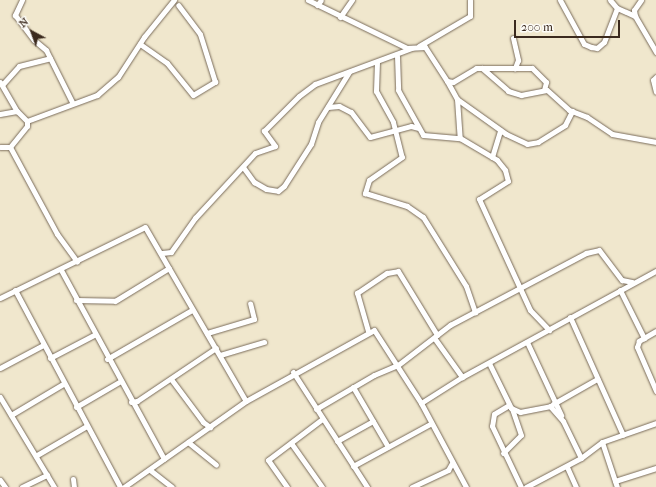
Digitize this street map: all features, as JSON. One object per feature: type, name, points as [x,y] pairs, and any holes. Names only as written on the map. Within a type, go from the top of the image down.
[{"type":"street","points":[[22,0],[15,14],[50,58],[72,102]]},
{"type":"street","points":[[27,121],[72,102],[102,92],[118,77],[140,44],[174,0]]},
{"type":"street","points":[[308,0],[340,17],[412,48]]},
{"type":"street","points":[[317,5],[321,0]]},
{"type":"street","points":[[340,17],[352,0]]},
{"type":"street","points":[[162,253],[171,252],[195,218],[243,166],[260,150],[275,146],[264,131],[299,96],[315,84],[397,56],[419,46],[470,16],[470,0]]},
{"type":"street","points":[[560,0],[584,44],[597,48],[604,42],[617,8]]},
{"type":"street","points":[[610,0],[617,8],[635,16]]},
{"type":"street","points":[[641,0],[634,10],[635,16],[656,52]]},
{"type":"street","points":[[140,44],[167,63],[193,95],[215,82],[197,30],[178,5]]},
{"type":"street","points":[[512,38],[518,60],[515,68]]},
{"type":"street","points":[[419,46],[429,50],[457,99],[460,138]]},
{"type":"street","points":[[397,56],[398,90],[418,128],[427,137],[460,138],[492,156],[501,165],[508,181],[479,200],[530,310],[549,330]]},
{"type":"street","points":[[27,121],[17,111],[1,83],[19,66],[50,58]]},
{"type":"street","points":[[377,62],[376,91],[396,130],[400,160],[369,180],[365,193],[407,206],[423,217],[466,286],[475,312]]},
{"type":"street","points":[[447,81],[482,68],[498,65],[535,69],[546,82],[544,90]]},
{"type":"street","points":[[482,68],[508,92],[521,95],[544,90]]},
{"type":"street","points":[[243,166],[254,182],[278,191],[296,170],[328,107],[349,72]]},
{"type":"street","points":[[656,77],[652,80],[656,92]]},
{"type":"street","points":[[544,90],[572,112],[616,136],[656,142]]},
{"type":"street","points":[[457,99],[500,130],[531,144],[565,125],[572,112]]},
{"type":"street","points":[[328,107],[339,106],[351,112],[370,137],[411,126],[418,128]]},
{"type":"street","points":[[0,114],[17,111]]},
{"type":"street","points":[[411,126],[414,119]]},
{"type":"street","points":[[10,147],[27,126],[27,121]]},
{"type":"street","points":[[492,156],[500,130]]},
{"type":"street","points":[[0,147],[10,147]]},
{"type":"street","points":[[10,147],[53,228],[77,262]]},
{"type":"street","points":[[0,297],[62,270],[142,228],[148,229],[192,310],[216,348],[246,401]]},
{"type":"street","points":[[316,409],[354,387],[398,365],[436,337],[475,312],[593,250],[603,253],[622,280],[621,289],[644,338]]},
{"type":"street","points":[[76,300],[115,301],[169,268]]},
{"type":"street","points":[[62,270],[119,382],[164,459]]},
{"type":"street","points":[[368,330],[357,293],[387,274],[398,271],[436,337],[462,377]]},
{"type":"street","points":[[421,404],[462,377],[549,330],[632,282],[656,272]]},
{"type":"street","points":[[622,280],[632,282]]},
{"type":"street","points":[[15,290],[85,427],[120,487]]},
{"type":"street","points":[[207,333],[254,320],[250,303]]},
{"type":"street","points":[[107,359],[192,310]]},
{"type":"street","points":[[570,317],[623,435]]},
{"type":"street","points":[[124,487],[135,482],[164,459],[246,401],[293,372],[368,330],[378,333],[398,365],[466,487]]},
{"type":"street","points":[[656,331],[644,338],[637,347],[656,391]]},
{"type":"street","points":[[50,358],[94,335]]},
{"type":"street","points":[[220,355],[264,342]]},
{"type":"street","points":[[527,342],[553,404],[581,458]]},
{"type":"street","points":[[0,368],[43,344]]},
{"type":"street","points":[[131,402],[171,379],[216,348]]},
{"type":"street","points":[[489,363],[510,406],[521,435],[503,453]]},
{"type":"street","points":[[293,372],[353,466],[364,486]]},
{"type":"street","points":[[171,379],[203,422],[210,427]]},
{"type":"street","points":[[510,406],[520,412],[553,404],[597,379]]},
{"type":"street","points":[[76,408],[119,382]]},
{"type":"street","points":[[10,415],[63,384]]},
{"type":"street","points":[[354,387],[388,447]]},
{"type":"street","points":[[0,397],[37,456],[54,487]]},
{"type":"street","points":[[510,406],[491,419],[503,453],[521,487]]},
{"type":"street","points":[[287,487],[267,461],[322,419]]},
{"type":"street","points":[[337,441],[373,421]]},
{"type":"street","points":[[526,487],[567,467],[602,442],[656,423]]},
{"type":"street","points":[[353,466],[430,424]]},
{"type":"street","points":[[37,456],[85,427]]},
{"type":"street","points":[[188,442],[216,465]]},
{"type":"street","points":[[602,442],[617,487]]},
{"type":"street","points":[[290,443],[322,487]]},
{"type":"street","points":[[448,470],[452,463]]},
{"type":"street","points":[[567,467],[576,487]]},
{"type":"street","points":[[615,481],[656,468]]},
{"type":"street","points":[[150,470],[172,487]]},
{"type":"street","points":[[412,487],[448,470],[457,471]]},
{"type":"street","points":[[22,487],[47,475]]},
{"type":"street","points":[[73,479],[74,487]]},
{"type":"street","points":[[0,480],[5,487]]},
{"type":"street","points":[[135,482],[138,487]]}]
